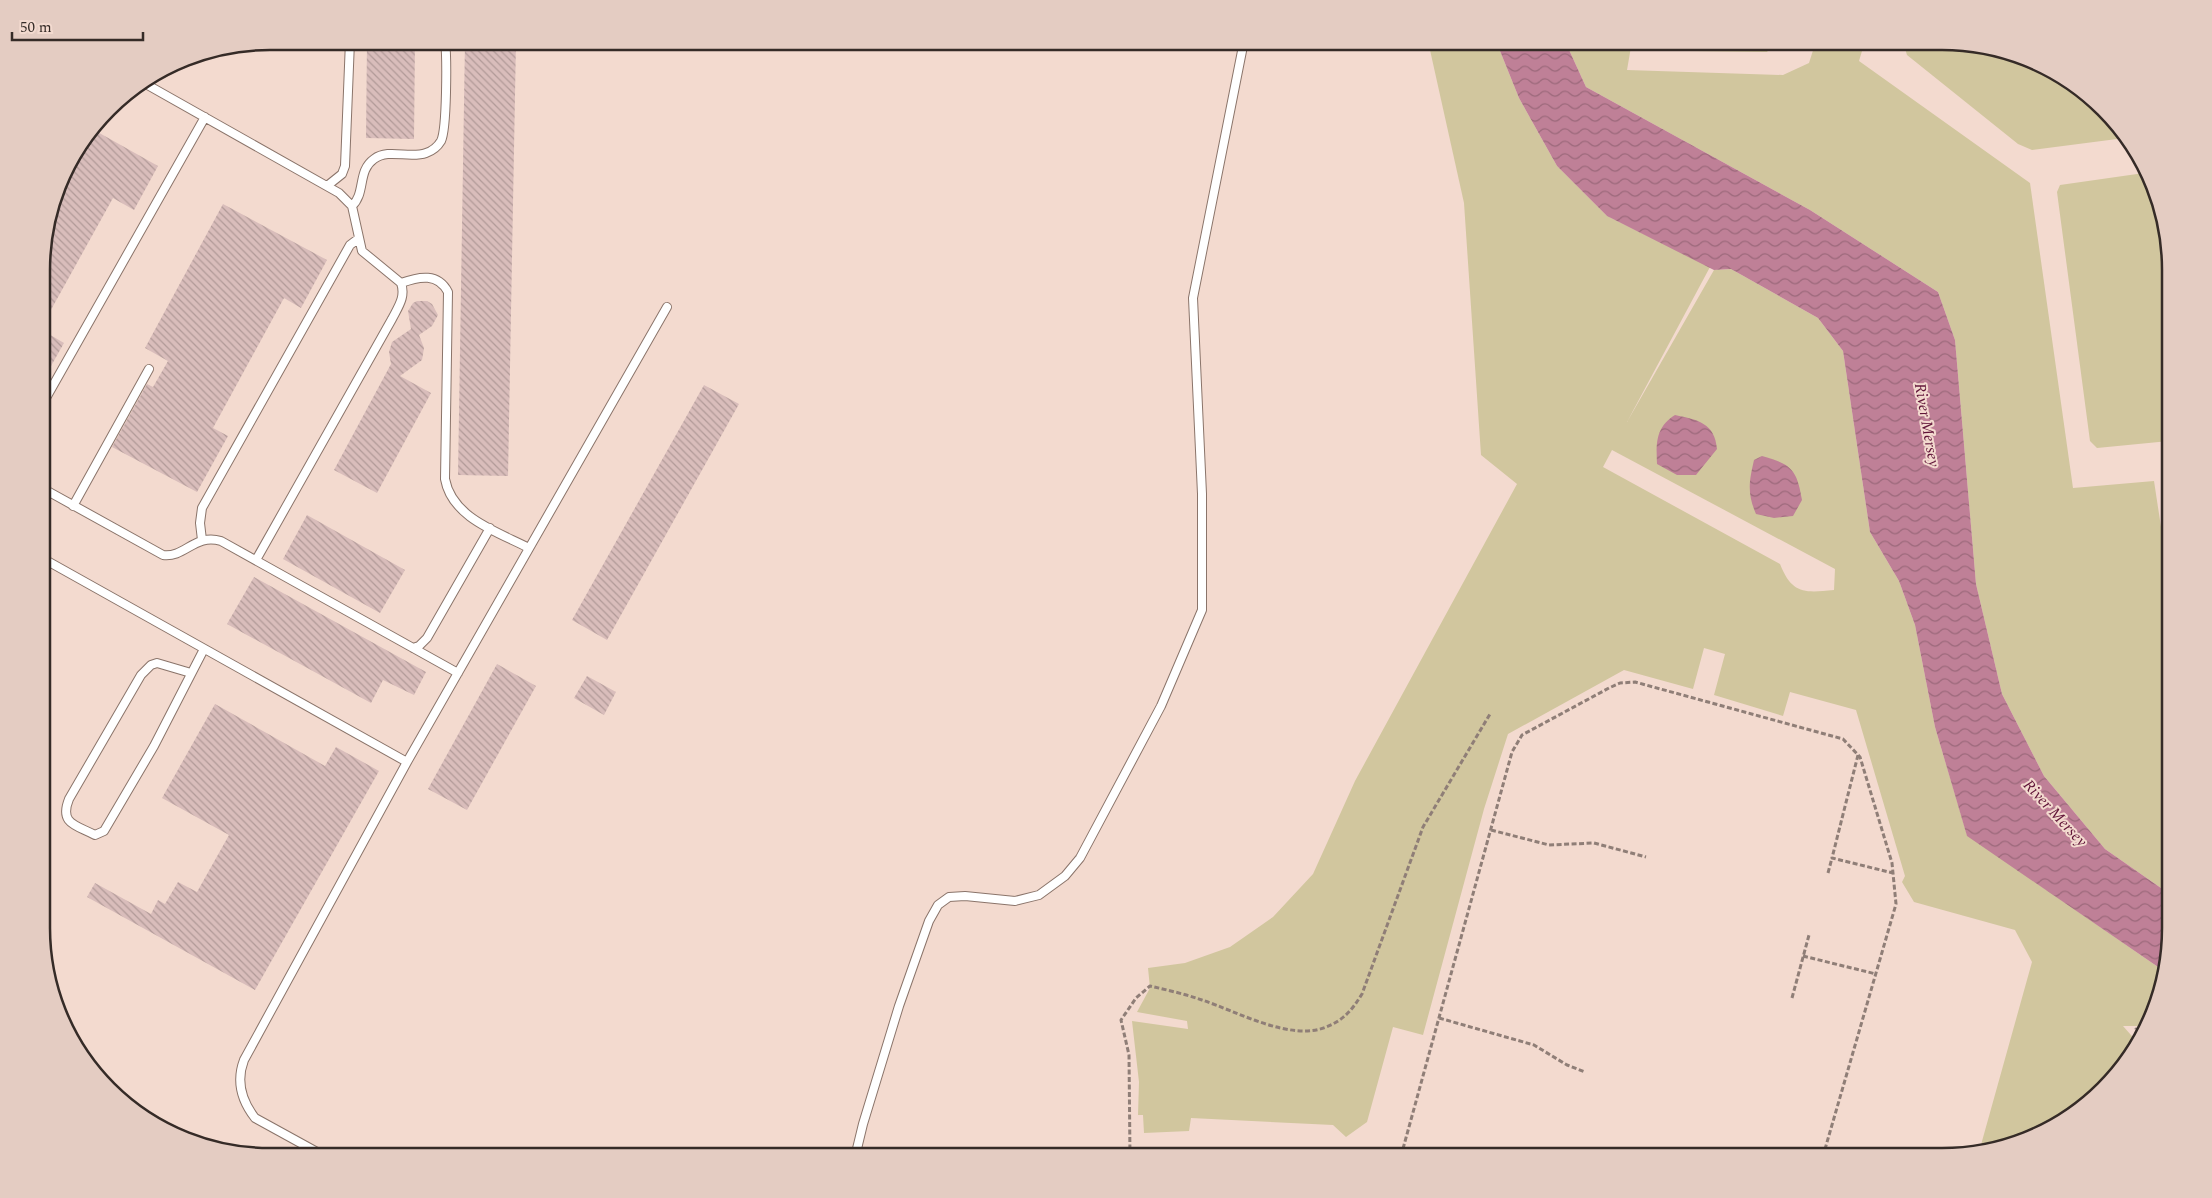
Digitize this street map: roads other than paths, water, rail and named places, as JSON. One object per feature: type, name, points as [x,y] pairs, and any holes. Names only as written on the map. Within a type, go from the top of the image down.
[{"type":"lane","points":[[326,186],[342,174],[345,166],[350,50]]},
{"type":"lane","points":[[352,206],[359,197],[362,175],[373,159],[390,154],[426,154],[441,141],[445,101],[445,50]]},
{"type":"lane","points":[[857,1148],[899,1006],[929,921],[938,905],[949,898],[957,897],[1015,902],[1039,895],[1065,876],[1080,858],[1161,706],[1202,610],[1202,494],[1193,298],[1242,50]]},
{"type":"lane","points":[[149,86],[339,193],[352,206],[362,251],[402,283],[404,294],[401,302],[256,560]]},
{"type":"lane","points":[[50,391],[205,117]]},
{"type":"lane","points":[[202,540],[200,524],[202,508],[350,245],[358,239]]},
{"type":"lane","points":[[402,283],[417,278],[435,278],[444,284],[448,292],[445,479],[447,491],[453,502],[462,512],[530,548]]},
{"type":"lane","points":[[310,1148],[255,1118],[248,1109],[240,1090],[240,1070],[407,762],[667,307]]},
{"type":"lane","points":[[74,506],[149,369]]},
{"type":"lane","points":[[50,492],[162,555],[173,555],[202,540],[221,541],[458,673]]},
{"type":"lane","points":[[413,648],[419,646],[427,638],[490,528]]},
{"type":"lane","points":[[50,562],[407,762]]},
{"type":"lane","points":[[191,673],[157,663],[151,665],[141,675],[69,799],[65,809],[65,816],[68,822],[95,835],[104,831],[154,746],[204,649]]},
{"type":"water","name":"River Mersey","points":[[1500,50],[1569,50],[1586,87],[1810,210],[1938,292],[1955,340],[1976,584],[2002,694],[2044,776],[2105,849],[2162,889],[2162,943],[2159,967],[1967,836],[1935,727],[1915,625],[1899,581],[1870,532],[1843,351],[1818,318],[1731,269],[1714,270],[1607,216],[1557,166],[1519,98]]},
{"type":"water","points":[[1675,415],[1704,424],[1713,433],[1716,440],[1717,449],[1696,475],[1677,475],[1657,464],[1658,436],[1664,425]]},
{"type":"water","points":[[1762,456],[1786,465],[1795,475],[1802,500],[1793,516],[1774,518],[1756,514],[1751,500],[1750,481],[1754,460]]}]
